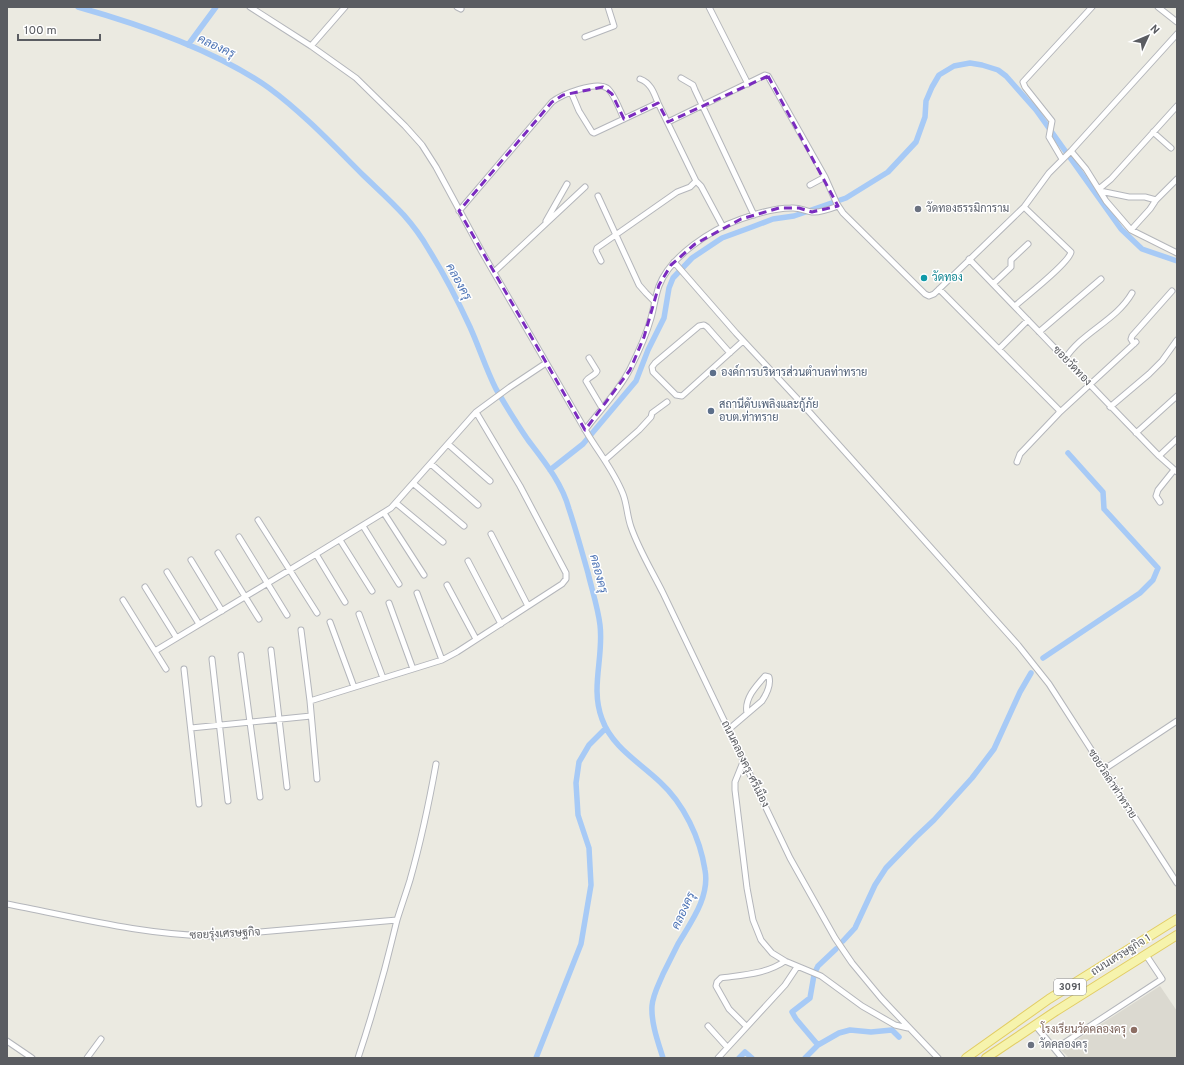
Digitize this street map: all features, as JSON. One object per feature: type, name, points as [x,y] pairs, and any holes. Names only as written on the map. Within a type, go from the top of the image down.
[{"type":"main road","name":"ถนนเศรษฐกิจ 1","points":[[966,1058],[1049,999],[1177,919]]},
{"type":"main road","points":[[1177,923],[1177,928]]},
{"type":"main road","points":[[1161,930],[1168,928],[1173,931],[1168,941]]},
{"type":"main road","name":"ถนนเศรษฐกิจ 1","points":[[986,1058],[1035,1025],[1177,935]]},
{"type":"street","name":"ถนนคลองครุ-ศรีเมือง","points":[[250,7],[311,46],[356,78],[412,134],[428,155],[546,363],[586,432],[605,460],[624,495],[630,526],[790,858],[835,938],[852,963],[881,998],[938,1058]]},
{"type":"street","points":[[311,46],[345,7]]},
{"type":"street","points":[[584,37],[614,26],[608,7]]},
{"type":"street","points":[[709,7],[748,84]]},
{"type":"street","points":[[1063,158],[1049,137],[1052,123],[1046,113],[1025,87],[1023,82],[1092,7]]},
{"type":"street","points":[[1158,7],[1177,22]]},
{"type":"street","points":[[668,122],[765,75],[768,76],[843,213],[925,294],[929,296],[934,294],[1024,207],[1049,173],[1070,152],[1177,34]]},
{"type":"street","points":[[681,78],[693,85],[754,215]]},
{"type":"street","points":[[640,79],[647,82],[650,86],[696,181],[701,186],[723,227]]},
{"type":"street","points":[[460,211],[557,98],[571,92],[596,86],[602,87],[608,89],[624,119]]},
{"type":"street","points":[[571,92],[582,116],[592,132],[598,132],[658,103]]},
{"type":"street","points":[[1100,190],[1177,106]]},
{"type":"street","points":[[1153,132],[1171,148]]},
{"type":"street","points":[[1070,152],[1086,169],[1106,201],[1131,230],[1177,253]]},
{"type":"street","points":[[810,185],[825,178]]},
{"type":"street","points":[[1131,230],[1156,200],[1177,179]]},
{"type":"street","points":[[601,261],[596,250],[677,192],[690,187],[696,181]]},
{"type":"street","points":[[543,225],[567,184]]},
{"type":"street","points":[[494,272],[585,187]]},
{"type":"street","points":[[1100,190],[1130,197],[1144,197],[1156,200]]},
{"type":"street","points":[[598,196],[639,285],[654,301]]},
{"type":"street","points":[[586,432],[630,370],[644,338],[659,285],[664,276],[687,250],[723,227],[767,210],[779,208],[799,208],[812,212],[826,210],[838,205]]},
{"type":"street","points":[[1015,306],[1060,266],[1070,256],[1071,252],[1024,207]]},
{"type":"street","points":[[993,284],[1011,267],[1012,260],[1028,244]]},
{"type":"street","name":"ซอยวัดทอง","points":[[969,259],[1110,407],[1175,471]]},
{"type":"street","name":"ซอยวิลล่าท่าทราย","points":[[676,263],[682,272],[1018,644],[1049,684],[1177,883]]},
{"type":"street","points":[[1039,332],[1101,279]]},
{"type":"street","points":[[939,289],[1059,410],[1059,413]]},
{"type":"street","points":[[1017,462],[1020,454],[1059,413],[1135,343],[1131,339],[1132,336],[1172,291]]},
{"type":"street","points":[[1065,359],[1070,351],[1112,317],[1128,300],[1132,293]]},
{"type":"street","points":[[999,349],[1028,320]]},
{"type":"street","points":[[730,353],[704,325],[699,326],[652,367],[654,372],[676,395],[682,396],[744,341]]},
{"type":"street","points":[[1110,407],[1158,365],[1177,340]]},
{"type":"street","points":[[589,358],[598,371],[586,381],[602,408]]},
{"type":"street","points":[[155,651],[391,508],[414,484],[476,412],[546,363]]},
{"type":"street","points":[[1136,433],[1177,396]]},
{"type":"street","points":[[605,460],[639,430],[651,417],[652,413],[668,402]]},
{"type":"street","points":[[310,701],[442,660],[501,624],[562,584],[566,579],[566,573],[520,486],[476,412]]},
{"type":"street","points":[[1159,456],[1177,439]]},
{"type":"street","points":[[448,444],[490,481]]},
{"type":"street","points":[[431,464],[478,505]]},
{"type":"street","points":[[1160,502],[1156,496],[1158,490],[1175,471]]},
{"type":"street","points":[[414,484],[464,526]]},
{"type":"street","points":[[396,503],[443,542]]},
{"type":"street","points":[[384,513],[424,574]]},
{"type":"street","points":[[258,520],[317,613]]},
{"type":"street","points":[[362,526],[399,584]]},
{"type":"street","points":[[491,534],[528,606]]},
{"type":"street","points":[[239,537],[287,615]]},
{"type":"street","points":[[340,540],[372,591]]},
{"type":"street","points":[[218,553],[259,619]]},
{"type":"street","points":[[316,554],[345,602]]},
{"type":"street","points":[[192,560],[222,611]]},
{"type":"street","points":[[468,561],[501,624]]},
{"type":"street","points":[[167,572],[199,624]]},
{"type":"street","points":[[447,585],[476,639]]},
{"type":"street","points":[[145,587],[176,637]]},
{"type":"street","points":[[417,593],[442,660]]},
{"type":"street","points":[[123,600],[166,669]]},
{"type":"street","points":[[389,603],[413,669]]},
{"type":"street","points":[[360,614],[383,678]]},
{"type":"street","points":[[330,622],[354,687]]},
{"type":"street","points":[[301,630],[310,701],[316,779]]},
{"type":"street","points":[[271,650],[287,787]]},
{"type":"street","points":[[241,655],[260,798]]},
{"type":"street","points":[[212,659],[228,801]]},
{"type":"street","points":[[184,669],[199,804]]},
{"type":"street","points":[[728,730],[762,701],[766,695],[770,681],[769,678],[765,676],[749,697],[746,708],[747,713]]},
{"type":"street","points":[[191,728],[311,716]]},
{"type":"street","points":[[1103,770],[1177,721]]},
{"type":"street","points":[[743,762],[735,782],[735,790],[747,888],[753,920],[761,940],[772,953],[785,961],[821,976],[877,1015],[895,1025],[910,1029]]},
{"type":"street","points":[[358,1058],[390,950],[397,920],[410,880],[429,802],[436,764]]},
{"type":"street","name":"ซอยรุ่งเศรษฐกิจ","points":[[7,904],[161,933],[187,936],[213,936],[397,920]]},
{"type":"street","points":[[1055,1049],[1162,979],[1146,955]]},
{"type":"street","points":[[746,1026],[729,1009],[716,986],[717,982],[721,978],[766,971],[785,961]]},
{"type":"street","points":[[718,1058],[785,984],[797,967]]},
{"type":"street","points":[[1035,1025],[1062,1058]]},
{"type":"street","points":[[708,1026],[727,1047]]},
{"type":"street","points":[[87,1058],[101,1039]]},
{"type":"street","points":[[7,1041],[32,1058]]},
{"type":"highlighted area","points":[[768,76],[838,206],[812,212],[799,208],[779,208],[741,219],[695,244],[671,265],[659,285],[644,337],[630,370],[585,430],[459,211],[552,102],[563,95],[603,87],[612,94],[624,119],[658,103],[668,122]]},
{"type":"shaded area","name":"โรงเรียนวัดคลองครุ","points":[[1160,986],[1177,1011],[1177,1058],[1069,1058],[1061,1050]]},
{"type":"waterway","name":"คลองครุ","points":[[78,7],[127,22],[202,50],[248,74],[269,88],[306,119],[407,218],[435,259],[470,327],[496,389],[524,434],[552,473],[566,499],[588,573],[600,625],[601,637],[597,696],[602,719],[612,738],[619,746],[669,791],[690,822],[703,858],[706,880],[702,899],[694,918],[678,944],[663,974],[655,993],[652,1006],[654,1026],[663,1058]]},
{"type":"waterway","points":[[188,45],[216,7]]},
{"type":"waterway","points":[[550,470],[583,444],[636,381],[648,350],[664,318],[669,288],[673,278],[692,258],[722,238],[773,219],[794,216],[846,198],[888,172],[916,142],[925,117],[926,101],[939,75],[954,66],[970,63],[982,65],[998,70],[1006,76],[1036,110],[1121,229],[1142,249],[1177,261]]},
{"type":"waterway","points":[[1043,658],[1140,593],[1153,580],[1158,568],[1104,509],[1103,492],[1068,453]]},
{"type":"waterway","points":[[843,941],[855,928],[875,885],[886,868],[934,820],[972,778],[994,749],[1020,692],[1031,673]]},
{"type":"waterway","name":"คลองครุ","points":[[536,1058],[581,944],[591,885],[589,848],[578,815],[576,783],[579,762],[589,745],[606,728]]},
{"type":"waterway","points":[[816,970],[818,966],[836,949]]},
{"type":"waterway","points":[[814,975],[810,998],[792,1012],[818,1045]]},
{"type":"waterway","points":[[805,1058],[818,1045],[839,1033],[850,1030],[871,1032],[892,1030],[899,1037]]},
{"type":"waterway","points":[[739,1058],[745,1052],[752,1058]]},
{"type":"place","name":"วัดทองธรรมิการาม","points":[[918,209]]},
{"type":"place","name":"วัดทอง","points":[[924,278]]},
{"type":"place","name":"องค์การบริหารส่วนตำบลท่าทราย","points":[[713,373]]},
{"type":"place","name":"สถานีดับเพลิงและกู้ภัย อบต.ท่าทราย","points":[[711,411]]},
{"type":"place","name":"โรงเรียนวัดคลองครุ","points":[[1134,1030]]},
{"type":"place","name":"วัดคลองครุ","points":[[1031,1045]]}]
